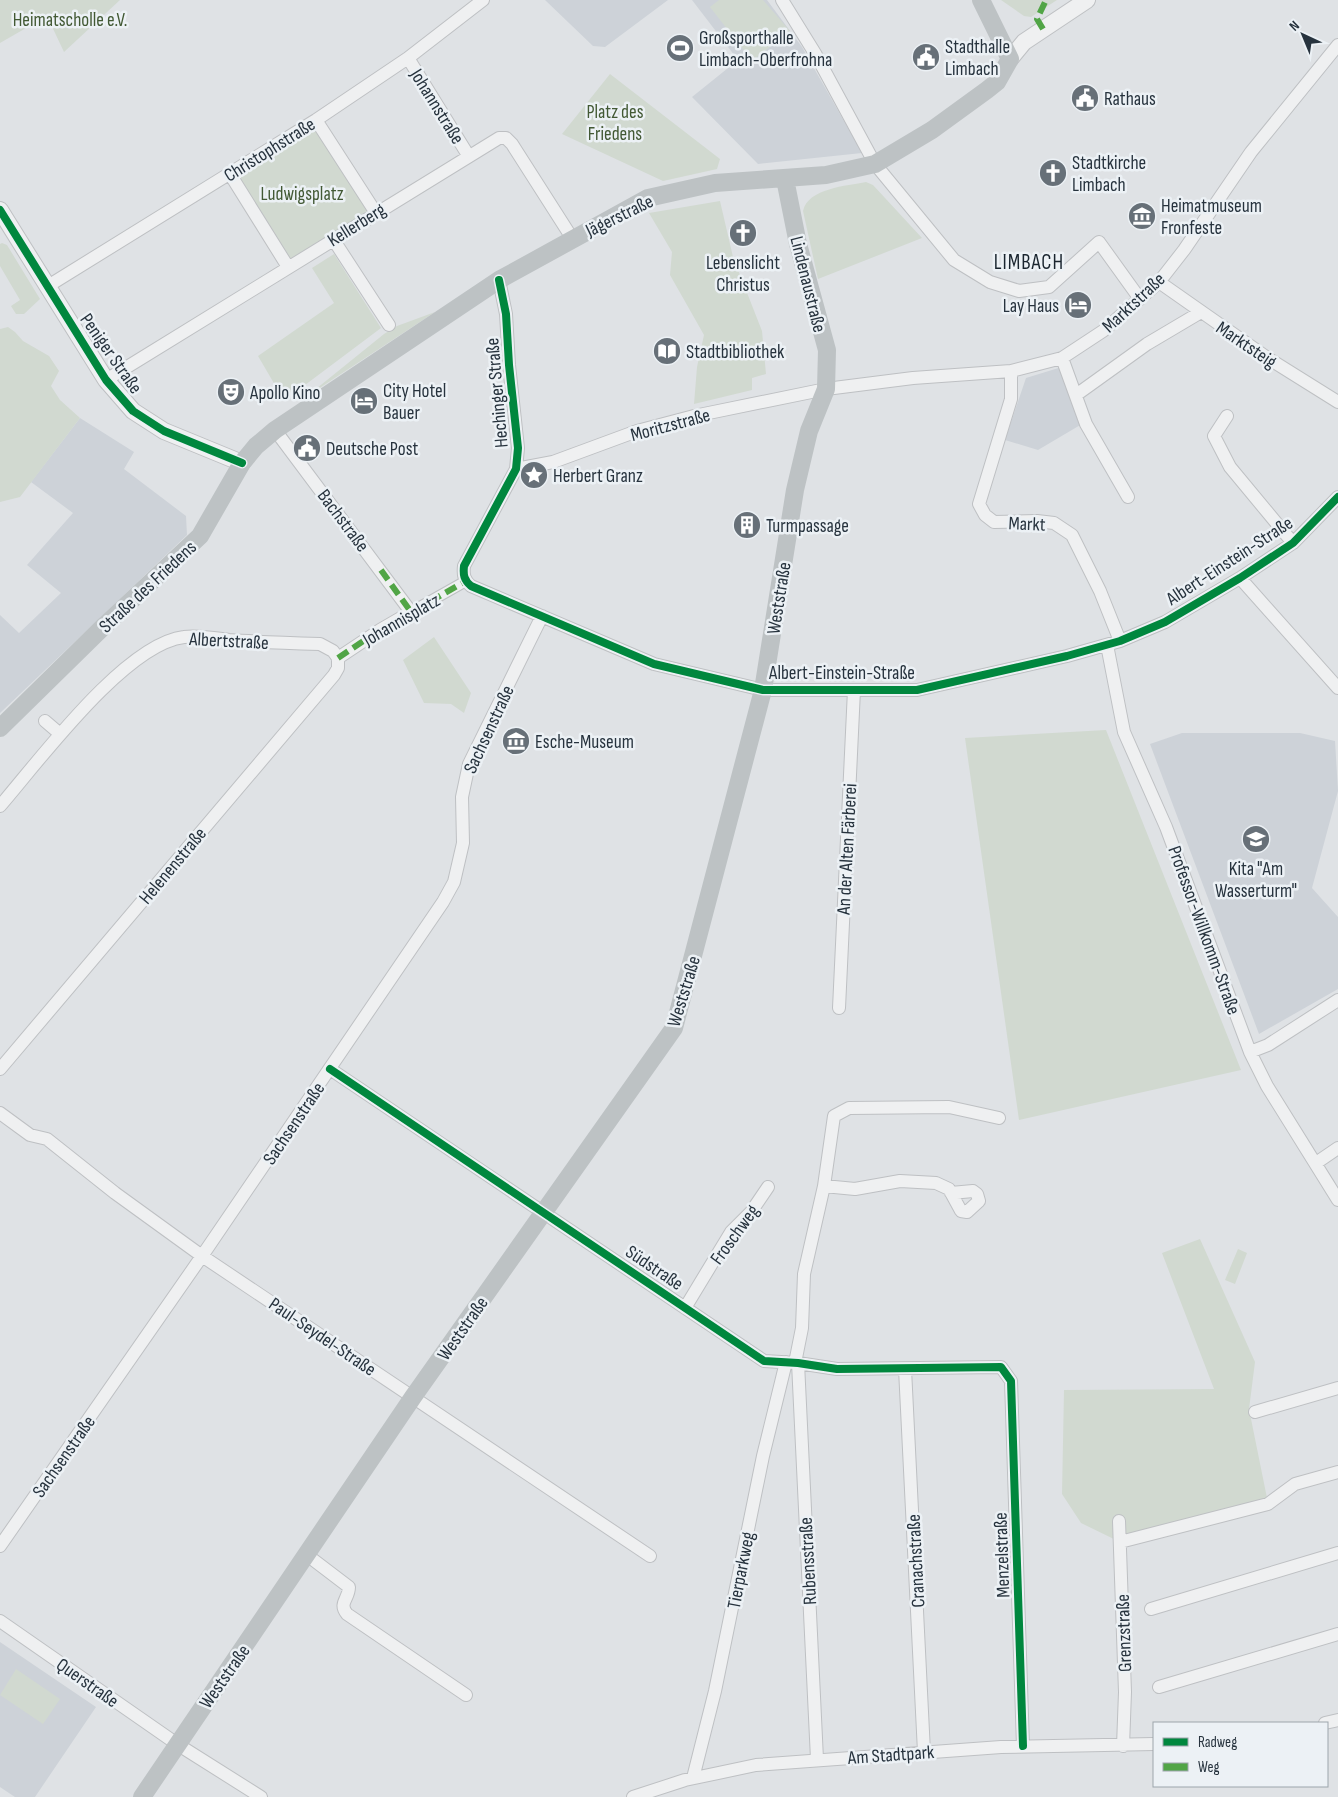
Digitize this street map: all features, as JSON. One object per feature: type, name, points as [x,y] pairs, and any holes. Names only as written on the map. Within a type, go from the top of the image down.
[{"type":"main road","points":[[981,0],[1010,59]]},
{"type":"main road","name":"Jägerstraße","points":[[274,430],[500,280],[572,238],[648,198],[715,183],[826,175],[875,164],[932,130],[990,88],[1005,71],[1010,59]]},
{"type":"main road","name":"Lindenaustraße","points":[[786,179],[798,244],[827,350],[826,389]]},
{"type":"main road","name":"Weststraße","points":[[142,1797],[176,1744],[307,1555],[413,1397],[674,1028],[763,690],[795,490],[808,431],[826,389]]},
{"type":"main road","name":"Straße des Friedens","points":[[0,728],[90,639],[200,536],[242,463],[256,446],[274,430]]},
{"type":"street","name":"Christophstraße","points":[[48,286],[316,120],[408,58],[483,0]]},
{"type":"street","points":[[782,0],[816,55],[875,164],[954,260],[990,282],[1019,291],[1049,288],[1099,242],[1140,299]]},
{"type":"street","points":[[1010,59],[1024,42],[1087,0]]},
{"type":"street","name":"Marktstraße","points":[[826,389],[913,378],[1011,371],[1062,358],[1103,331],[1158,282],[1184,250],[1251,152],[1338,46]]},
{"type":"street","name":"Johannstraße","points":[[408,58],[468,155]]},
{"type":"street","points":[[316,120],[376,213]]},
{"type":"street","name":"Kellerberg","points":[[106,380],[468,155],[499,138],[510,140],[572,238]]},
{"type":"street","points":[[230,174],[288,267]]},
{"type":"street","name":"Peniger Straße","points":[[0,210],[106,380],[133,411],[164,431],[242,463]]},
{"type":"street","points":[[333,239],[390,325]]},
{"type":"street","name":"Hechinger Straße","points":[[466,582],[463,575],[464,566],[516,469],[518,448],[509,366],[506,314],[500,280]]},
{"type":"street","name":"Marktsteig","points":[[1158,282],[1266,357],[1338,402]]},
{"type":"street","points":[[1076,395],[1147,344],[1201,312]]},
{"type":"street","points":[[1062,358],[1086,424],[1128,497]]},
{"type":"street","name":"Markt","points":[[1011,371],[1011,399],[980,504],[985,515],[994,522],[1037,521],[1054,524],[1072,535],[1100,590],[1120,641]]},
{"type":"street","name":"Moritzstraße","points":[[516,469],[553,462],[638,431],[694,416],[826,389]]},
{"type":"street","name":"Albert-Einstein-Straße","points":[[1227,416],[1214,436],[1230,467],[1293,543]]},
{"type":"street","name":"Bachstraße","points":[[274,430],[411,612]]},
{"type":"street","name":"Albert-Einstein-Straße","points":[[466,582],[471,586],[654,664],[763,690],[917,690],[1068,656],[1120,641],[1165,622],[1240,578],[1293,543],[1338,497]]},
{"type":"street","points":[[1240,578],[1338,688]]},
{"type":"street","name":"Johannisplatz","points":[[338,658],[380,630],[466,582]]},
{"type":"street","name":"Sachsenstraße","points":[[0,1546],[202,1256],[443,902],[454,882],[463,843],[462,797],[469,764],[542,616]]},
{"type":"street","name":"Albertstraße","points":[[0,806],[46,753],[59,733],[134,663],[167,640],[192,636],[320,644],[332,651],[338,658]]},
{"type":"street","name":"Professor-Willkomm-Straße","points":[[1107,644],[1124,732],[1166,827],[1250,1052],[1267,1086],[1338,1200]]},
{"type":"street","name":"Helenenstraße","points":[[0,1069],[334,675],[338,668],[338,658]]},
{"type":"street","name":"An der Alten Färberei","points":[[839,1008],[854,690]]},
{"type":"street","points":[[45,721],[59,733]]},
{"type":"street","points":[[1250,1052],[1268,1045],[1338,1000]]},
{"type":"street","name":"Südstraße","points":[[330,1069],[764,1361],[793,1362],[837,1369],[1001,1367]]},
{"type":"street","points":[[793,1362],[802,1328],[804,1274],[824,1186],[834,1116],[849,1108],[948,1107],[999,1118]]},
{"type":"street","name":"Paul-Seydel-Straße","points":[[0,1112],[30,1135],[47,1139],[115,1193],[202,1256],[650,1556]]},
{"type":"street","points":[[1316,1163],[1338,1148]]},
{"type":"street","points":[[824,1186],[855,1189],[919,1180],[936,1183],[951,1193]]},
{"type":"street","name":"Froschweg","points":[[685,1308],[731,1232],[751,1212],[768,1187]]},
{"type":"street","name":"Rubensstraße","points":[[793,1362],[817,1759]]},
{"type":"street","name":"Tierparkweg","points":[[693,1778],[715,1691],[763,1456],[793,1362]]},
{"type":"street","name":"Menzelstraße","points":[[1001,1367],[1011,1381],[1024,1746]]},
{"type":"street","name":"Cranachstraße","points":[[905,1369],[924,1752]]},
{"type":"street","points":[[1255,1412],[1338,1388]]},
{"type":"street","points":[[1120,1542],[1268,1504],[1295,1484],[1338,1472]]},
{"type":"street","name":"Grenzstraße","points":[[1118,1522],[1125,1692],[1122,1746]]},
{"type":"street","points":[[1151,1609],[1338,1553]]},
{"type":"street","points":[[307,1555],[349,1587],[343,1602],[343,1609],[348,1614],[466,1695]]},
{"type":"street","name":"Querstraße","points":[[0,1621],[176,1744]]},
{"type":"street","points":[[1159,1687],[1338,1634]]},
{"type":"street","points":[[176,1744],[261,1797]]},
{"type":"street","name":"Am Stadtpark","points":[[633,1797],[693,1778],[756,1765],[817,1759],[1024,1746],[1153,1744]]},
{"type":"shaded area","points":[[545,0],[668,0],[605,47],[593,46]]},
{"type":"shaded area","points":[[692,0],[767,0],[802,47],[862,153],[758,164],[692,97],[738,60]]},
{"type":"shaded area","points":[[1065,366],[1082,424],[1038,450],[1005,440],[1026,378]]},
{"type":"shaded area","points":[[80,418],[134,452],[124,469],[186,516],[187,535],[0,713],[0,615],[19,633],[61,593],[27,565],[73,513],[31,482]]},
{"type":"shaded area","name":"Kita \"Am Wasserturm\"","points":[[1182,733],[1300,733],[1335,741],[1338,791],[1312,888],[1338,917],[1338,989],[1259,1034],[1150,744]]},
{"type":"shaded area","points":[[0,1642],[96,1707],[35,1797],[15,1797],[0,1787]]},
{"type":"green space","name":"Heimatscholle e.V.","points":[[0,0],[120,0],[64,52],[47,16],[0,43]]},
{"type":"green space","points":[[719,0],[763,0],[790,31],[752,61],[710,7]]},
{"type":"green space","points":[[1001,0],[1057,0],[1031,17],[1024,16]]},
{"type":"green space","name":"Platz des Friedens","points":[[610,74],[720,159],[717,169],[663,181],[562,134]]},
{"type":"green space","name":"Ludwigsplatz","points":[[316,120],[376,213],[288,267],[230,174]]},
{"type":"green space","points":[[866,182],[873,185],[922,238],[818,279],[803,211],[806,203],[812,197],[829,189]]},
{"type":"green space","points":[[720,201],[733,257],[762,331],[766,374],[752,378],[752,390],[694,404],[697,367],[704,335],[670,275],[672,252],[649,213]]},
{"type":"green space","points":[[0,244],[7,245],[40,299],[24,314],[16,314],[11,306],[20,300],[0,266]]},
{"type":"green space","points":[[334,254],[381,328],[305,385],[282,397],[258,356],[334,303],[312,268]]},
{"type":"green space","points":[[435,312],[306,397],[384,334],[397,326]]},
{"type":"green space","points":[[8,327],[23,341],[49,356],[59,371],[51,386],[60,400],[80,418],[20,497],[0,502],[0,329]]},
{"type":"green space","points":[[434,637],[471,693],[464,713],[451,704],[424,703],[403,660]]},
{"type":"green space","points":[[1106,730],[1241,1070],[1019,1120],[965,738]]},
{"type":"green space","points":[[1200,1239],[1255,1362],[1249,1409],[1267,1498],[1120,1542],[1081,1523],[1062,1494],[1064,1390],[1214,1389],[1162,1253]]},
{"type":"green space","points":[[1238,1249],[1247,1253],[1235,1284],[1225,1280]]},
{"type":"green space","points":[[16,1669],[60,1699],[43,1724],[0,1695]]},
{"type":"marked path","points":[[1043,29],[1037,19],[1046,0]]},
{"type":"marked path","points":[[381,570],[411,612]]},
{"type":"marked path","points":[[338,658],[380,630],[466,581]]},
{"type":"cycle path","points":[[0,210],[106,380],[133,411],[164,431],[242,463]]},
{"type":"cycle path","points":[[499,280],[506,314],[509,365],[518,448],[516,469],[464,566],[464,577],[471,586],[654,664],[763,690],[917,690],[1067,656],[1120,641],[1165,622],[1240,578],[1293,543],[1338,497]]},
{"type":"cycle path","points":[[330,1069],[764,1361],[798,1363],[837,1369],[1001,1367],[1011,1381],[1023,1746]]},
{"type":"place","name":"Großsporthalle Limbach-Oberfrohna","points":[[680,48]]},
{"type":"place","name":"Stadthalle Limbach","points":[[926,57]]},
{"type":"place","name":"Rathaus","points":[[1085,98]]},
{"type":"place","name":"Stadtkirche Limbach","points":[[1053,173]]},
{"type":"place","name":"Heimatmuseum Fronfeste","points":[[1142,216]]},
{"type":"place","name":"Lebenslicht Christus","points":[[743,233]]},
{"type":"place","name":"Lay Haus","points":[[1078,305]]},
{"type":"place","name":"Stadtbibliothek","points":[[667,351]]},
{"type":"place","name":"Apollo Kino","points":[[231,392]]},
{"type":"place","name":"City Hotel Bauer","points":[[364,401]]},
{"type":"place","name":"Deutsche Post","points":[[307,448]]},
{"type":"place","name":"Herbert Granz","points":[[534,475]]},
{"type":"place","name":"Turmpassage","points":[[747,525]]},
{"type":"place","name":"Esche-Museum","points":[[516,741]]},
{"type":"place","name":"Kita \"Am Wasserturm\"","points":[[1256,839]]},
{"type":"district","name":"LIMBACH","points":[[1029,262]]}]
